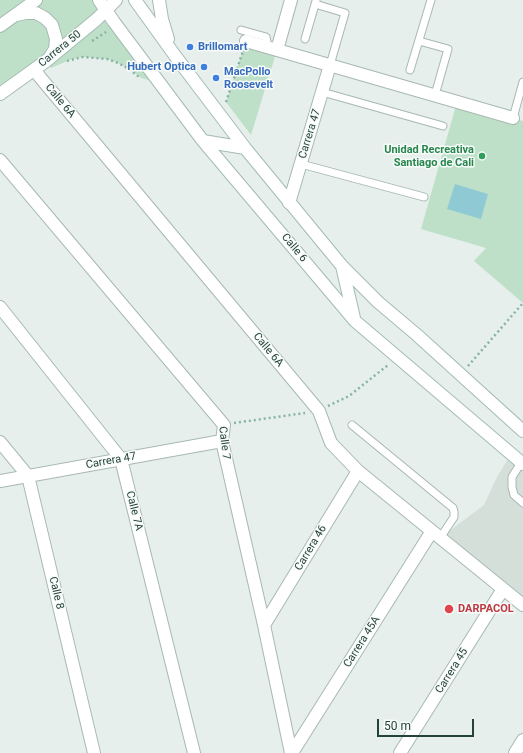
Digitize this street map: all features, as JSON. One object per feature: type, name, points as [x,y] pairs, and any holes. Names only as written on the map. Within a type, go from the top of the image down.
[{"type":"street","points":[[0,26],[36,0]]},
{"type":"street","name":"Carrera 50","points":[[0,94],[46,61],[103,5],[116,0]]},
{"type":"street","points":[[135,0],[245,148],[342,266],[378,302],[417,335],[523,431]]},
{"type":"street","points":[[159,0],[166,33],[176,57]]},
{"type":"street","points":[[273,48],[291,0]]},
{"type":"street","name":"Calle 6","points":[[103,5],[114,22],[203,141],[355,321],[522,464]]},
{"type":"street","points":[[16,15],[36,13],[45,18],[52,25],[56,34],[56,44],[53,53],[46,61]]},
{"type":"street","points":[[243,39],[513,118]]},
{"type":"street","name":"Carrera 47","points":[[289,203],[330,65]]},
{"type":"street","name":"Calle 6A","points":[[35,69],[39,76],[319,411],[331,443],[358,471],[523,605]]},
{"type":"street","points":[[203,141],[245,148]]},
{"type":"street","name":"Calle 7","points":[[0,160],[224,425],[222,441],[292,753]]},
{"type":"street","points":[[342,266],[355,321]]},
{"type":"street","name":"Calle 7A","points":[[0,307],[121,458],[194,753]]},
{"type":"street","name":"Carrera 47","points":[[0,481],[222,441]]},
{"type":"street","name":"Calle 8","points":[[0,442],[28,476],[94,753]]},
{"type":"street","name":"Carrera 46","points":[[264,625],[358,471]]},
{"type":"street","name":"Carrera 45A","points":[[292,753],[436,535]]},
{"type":"street","name":"Carrera 45","points":[[400,753],[503,589]]},
{"type":"street","points":[[515,753],[523,740]]},
{"type":"lane","points":[[410,70],[431,0]]},
{"type":"lane","points":[[305,39],[315,2],[345,13],[330,65]]},
{"type":"lane","points":[[241,30],[266,37],[273,48]]},
{"type":"lane","points":[[419,41],[448,49],[435,95]]},
{"type":"lane","points":[[513,118],[523,82]]},
{"type":"lane","points":[[322,92],[444,126]]},
{"type":"lane","points":[[301,164],[424,198]]},
{"type":"lane","points":[[352,425],[453,508],[454,517],[436,535]]},
{"type":"lane","points":[[522,464],[512,477],[512,487],[514,495],[523,503]]},
{"type":"path","points":[[226,102],[243,39]]},
{"type":"path","points":[[46,61],[51,68],[61,63],[78,58],[95,57],[107,59],[129,69],[141,78]]},
{"type":"path","points":[[465,369],[523,303]]},
{"type":"path","points":[[224,425],[319,411],[349,396],[398,357]]},
{"type":"shaded area","points":[[511,454],[523,464],[523,605],[440,538],[484,505],[497,477]]},
{"type":"green space","points":[[0,0],[99,0],[160,83],[141,78],[129,69],[107,59],[83,57],[72,59],[51,68],[47,61],[0,94]]},
{"type":"green space","points":[[246,41],[277,50],[251,135],[226,102]]},
{"type":"green space","name":"Unidad Recreativa Santiago de Cali","points":[[457,102],[523,121],[523,303],[474,261],[486,248],[421,229]]},
{"type":"water","points":[[455,184],[488,194],[481,219],[447,209]]},
{"type":"place","name":"Brillomart","points":[[190,47]]},
{"type":"place","name":"Hubert Optica","points":[[204,67]]},
{"type":"place","name":"MacPollo Roosevelt","points":[[216,78]]},
{"type":"place","name":"Unidad Recreativa Santiago de Cali","points":[[482,156]]},
{"type":"place","name":"DARPACOL","points":[[449,609]]}]
